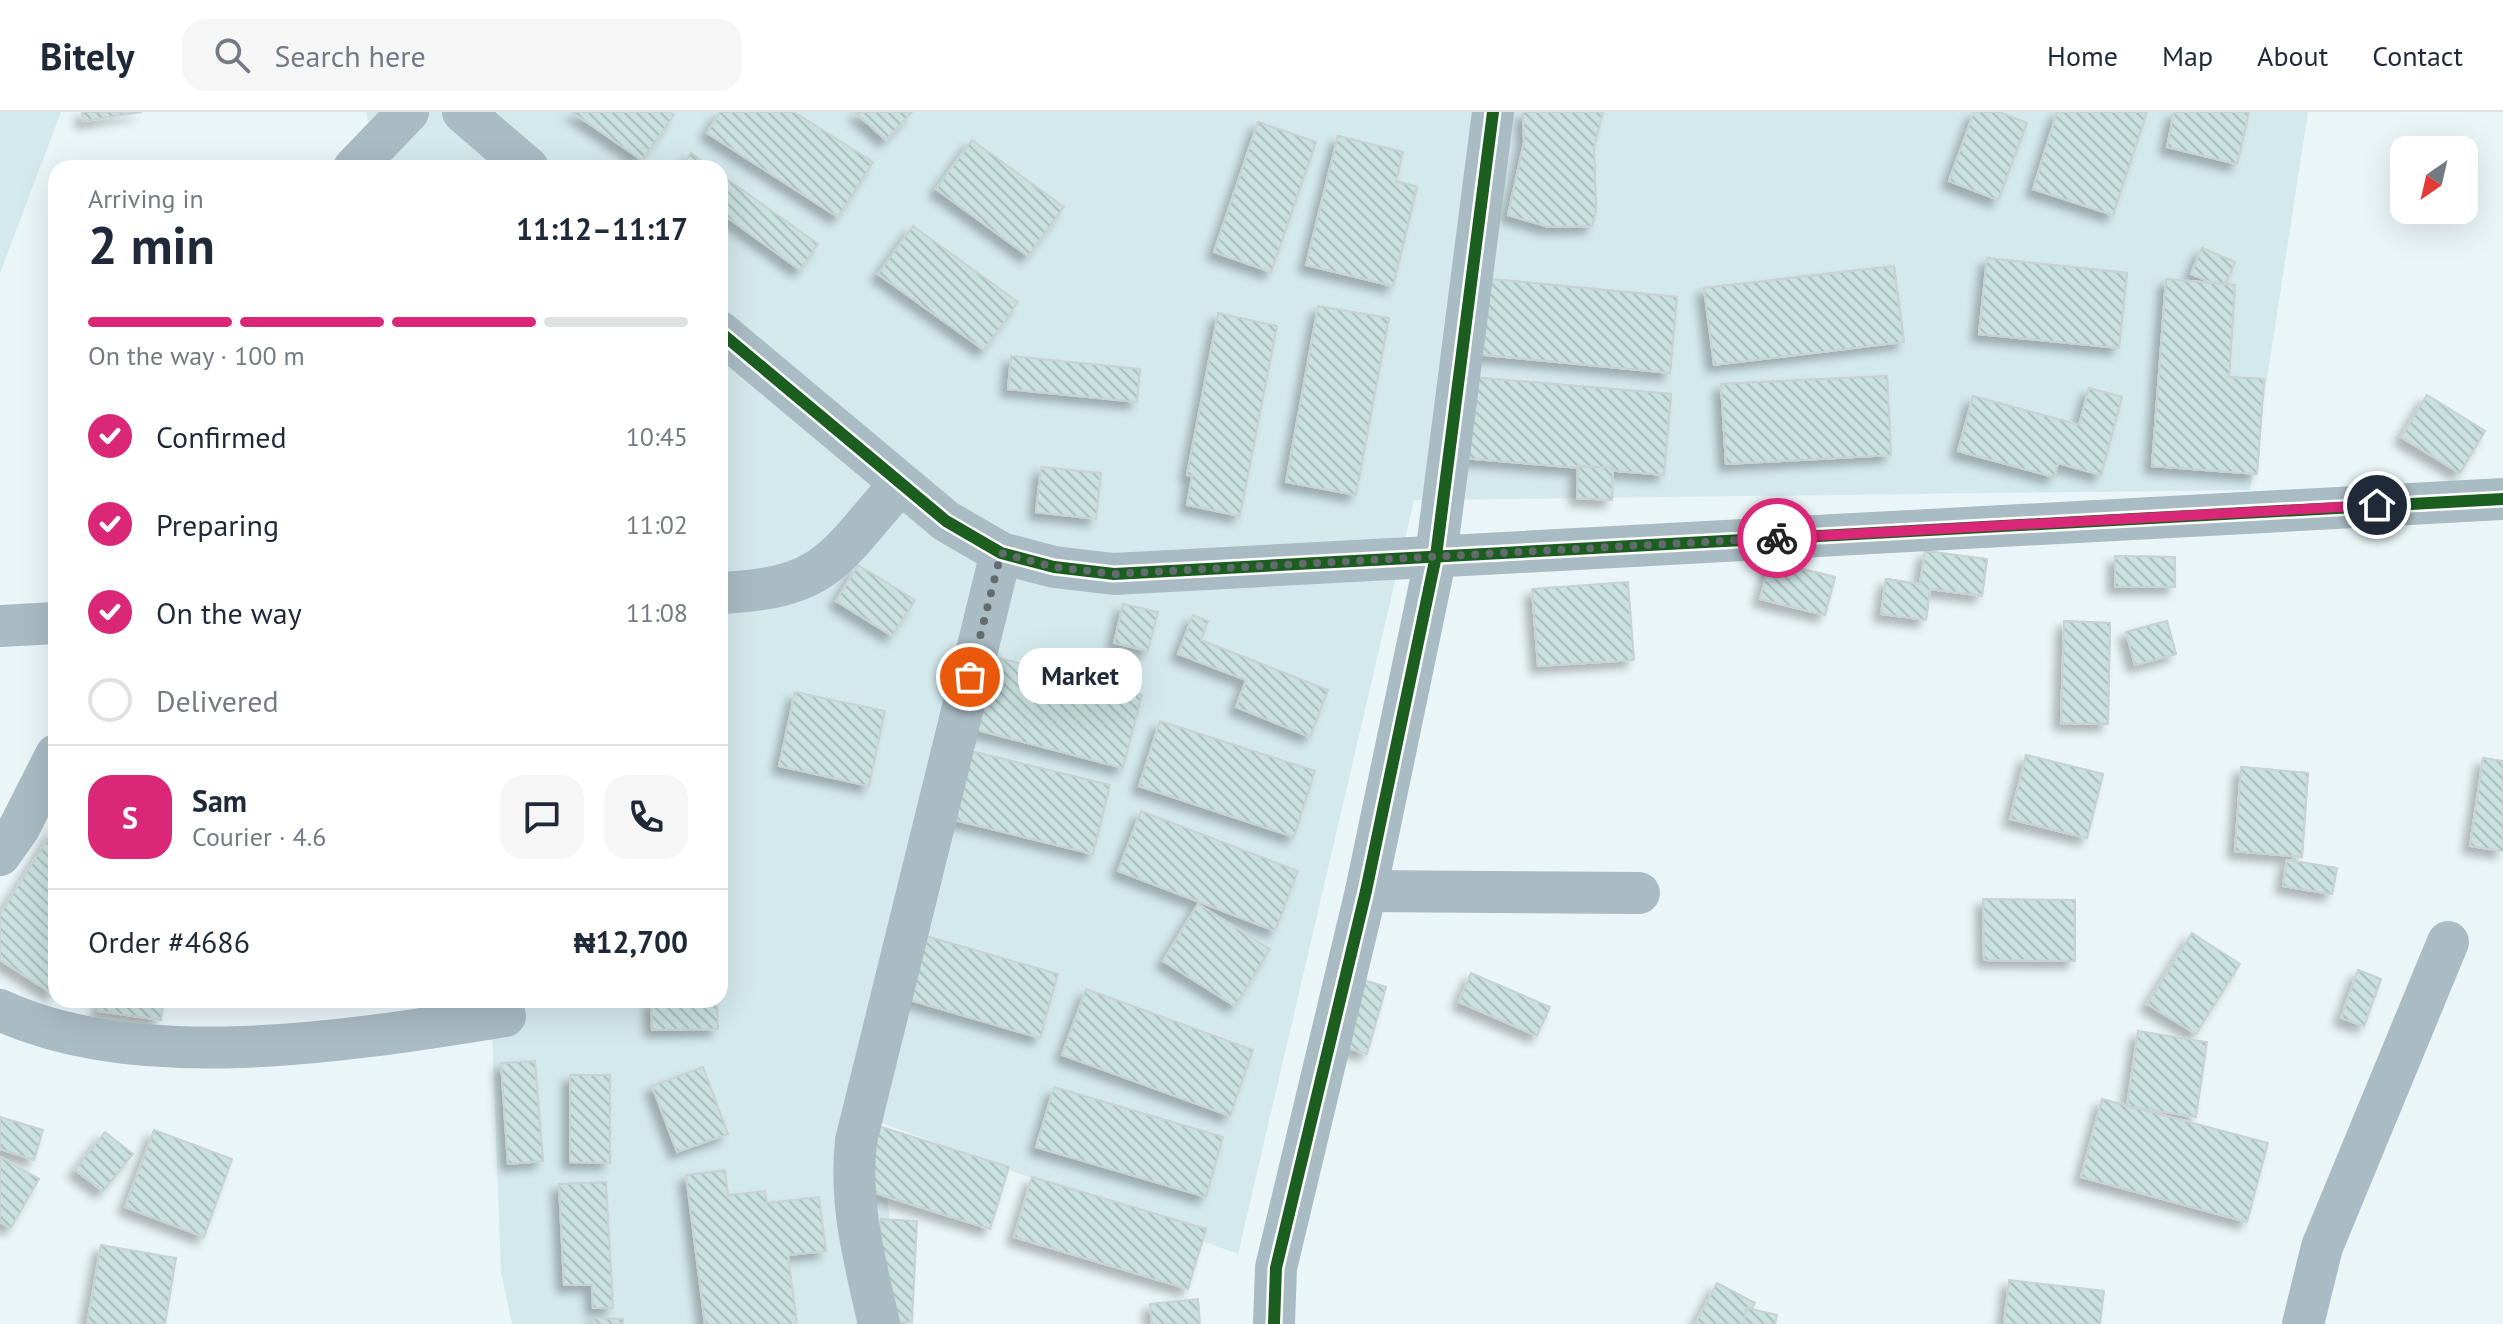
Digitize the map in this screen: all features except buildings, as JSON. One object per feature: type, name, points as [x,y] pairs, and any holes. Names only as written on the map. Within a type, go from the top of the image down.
[{"type":"street","points":[[362,160],[408,112]]},
{"type":"street","points":[[463,112],[519,160]]},
{"type":"street","points":[[1274,1324],[1276,1268],[1366,891],[1436,556],[1493,112]]},
{"type":"street","points":[[728,339],[899,485],[946,521],[1001,553],[1054,567],[1114,574],[2503,499]]},
{"type":"street","points":[[728,592],[768,590],[799,583],[828,566],[899,485]]},
{"type":"street","points":[[879,1324],[855,1215],[852,1179],[856,1141],[1001,553]]},
{"type":"street","points":[[0,626],[48,623]]},
{"type":"street","points":[[0,855],[19,828],[48,771]]},
{"type":"street","points":[[1366,891],[1639,893]]},
{"type":"street","points":[[2303,1324],[2322,1247],[2448,942]]},
{"type":"street","points":[[0,1010],[27,1022],[129,1046],[348,1042],[505,1016]]},
{"type":"shaded area","points":[[0,112],[61,112],[0,273]]},
{"type":"shaded area","points":[[366,112],[2308,112],[2250,490],[1414,500],[1238,1254],[879,1122],[901,1324],[512,1324],[501,1273],[491,1008],[728,1008],[728,160],[376,160]]},
{"type":"cycle path","points":[[1274,1324],[1276,1268],[1366,891],[1436,556],[1493,112]]},
{"type":"cycle path","points":[[728,339],[946,521],[1001,553],[1054,567],[1114,574],[2503,499]]},
{"type":"way so far","points":[[970,677],[1001,553],[1054,567],[1114,574],[1777,538]]},
{"type":"place","name":"Market","points":[[970,677]]},
{"type":"route","points":[[1777,538],[2377,505]]}]
